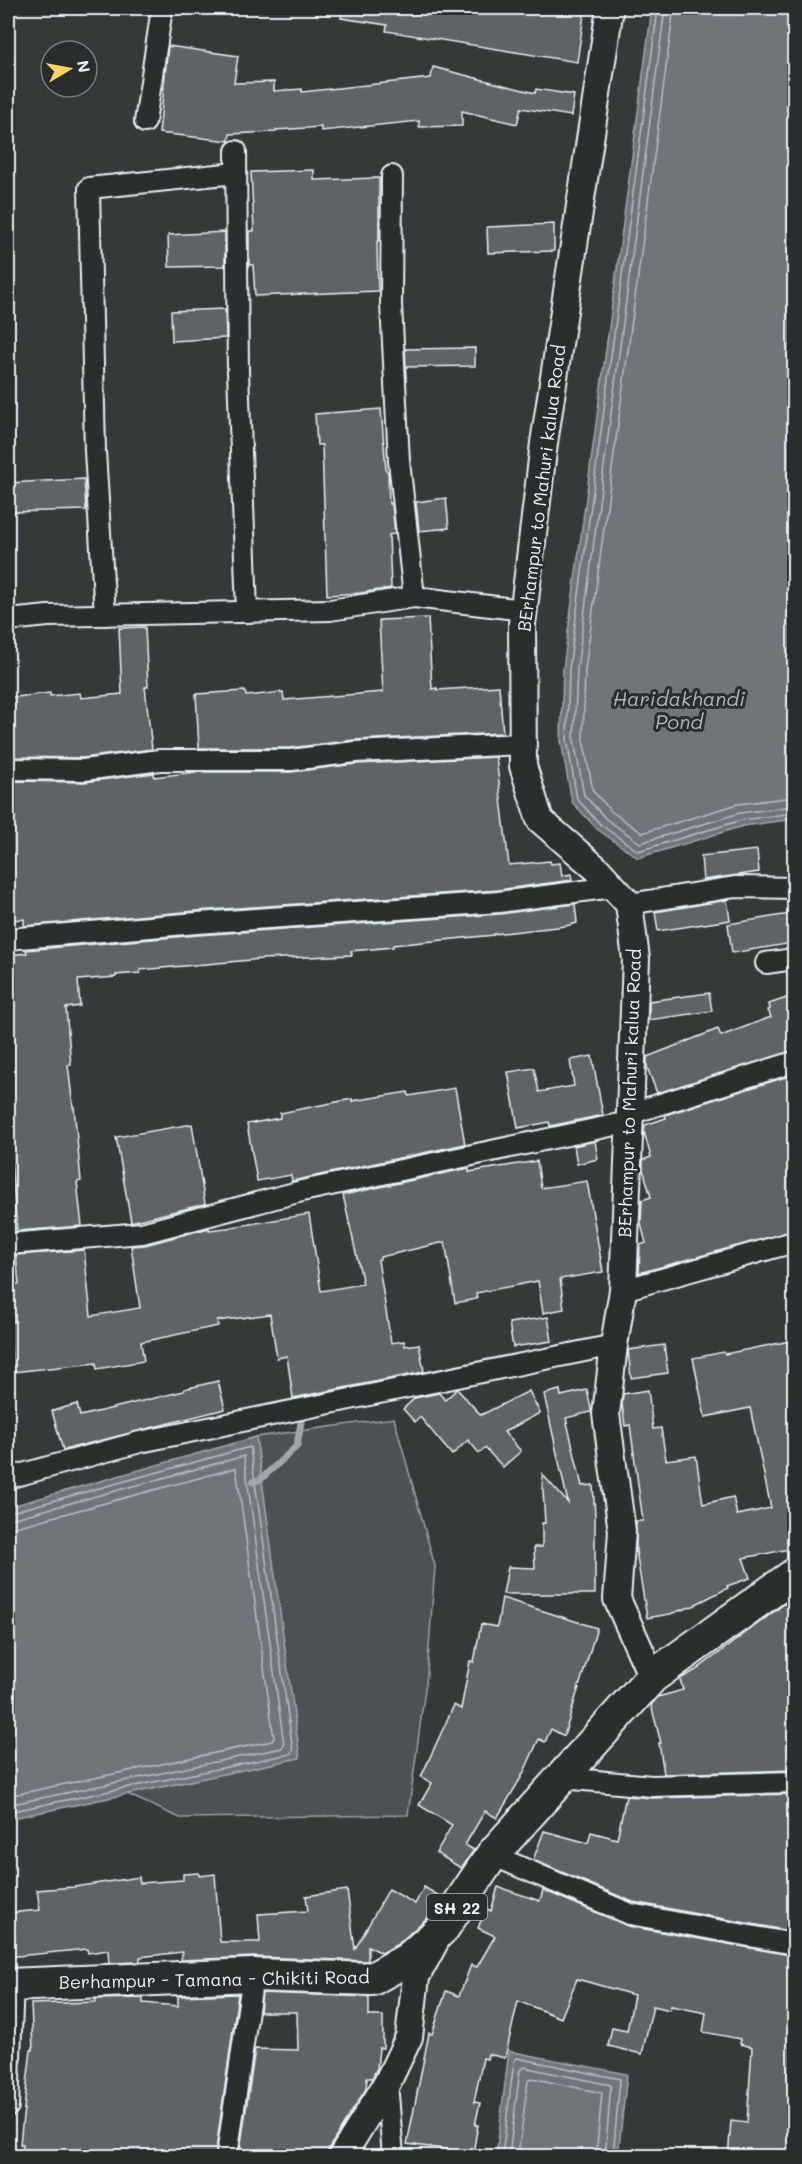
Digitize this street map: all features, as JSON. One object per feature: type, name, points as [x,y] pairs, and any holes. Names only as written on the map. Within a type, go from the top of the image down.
[{"type":"main road","name":"Berhampur - Tamana - Chikiti Road","points":[[10,1984],[253,1975],[372,1979],[408,1959],[443,1928],[492,1855],[652,1677],[795,1575]]},
{"type":"street","points":[[145,122],[162,8]]},
{"type":"street","name":"BErhampur to Mahuri kalua Road","points":[[610,8],[544,443],[523,610],[523,766],[540,820],[598,870],[621,896],[636,959],[623,1290],[606,1414],[622,1531],[617,1599],[652,1677]]},
{"type":"street","points":[[236,151],[238,372],[247,612]]},
{"type":"street","points":[[105,615],[95,451],[89,188],[236,173]]},
{"type":"street","points":[[392,176],[391,304],[396,416],[414,597]]},
{"type":"street","points":[[8,620],[48,616],[330,610],[414,597],[523,610]]},
{"type":"street","points":[[8,769],[84,770],[160,760],[291,760],[355,752],[523,744]]},
{"type":"street","points":[[8,939],[208,922],[499,902],[735,887],[795,888]]},
{"type":"street","points":[[766,963],[795,959]]},
{"type":"street","points":[[8,1244],[142,1233],[302,1191],[629,1118],[795,1062]]},
{"type":"street","points":[[623,1290],[795,1242]]},
{"type":"street","points":[[8,1478],[140,1442],[614,1345]]},
{"type":"street","points":[[562,1778],[652,1786],[795,1782]]},
{"type":"street","points":[[492,1855],[630,1914],[795,1944]]},
{"type":"street","points":[[342,2157],[387,2083],[409,2037],[416,1977],[443,1928]]},
{"type":"street","points":[[227,2157],[253,1975]]},
{"type":"street","points":[[8,2106],[10,1984]]},
{"type":"street","points":[[387,2083],[393,2157]]},
{"type":"shaded area","points":[[394,1418],[435,1566],[427,1674],[408,1815],[180,1818],[127,1794],[299,1758],[256,1437]]},
{"type":"water","name":"Haridakhandi Pond","points":[[652,8],[794,8],[794,819],[743,826],[638,858],[597,829],[572,802],[561,741],[563,669]]},
{"type":"water","points":[[256,1437],[300,1758],[8,1819],[8,1507]]},
{"type":"water","points":[[509,2051],[627,2074],[618,2156],[496,2156]]},
{"type":"building","points":[[342,8],[585,8],[577,62],[386,31],[387,25],[341,18]]},
{"type":"building","points":[[168,46],[238,56],[234,83],[274,82],[274,91],[302,89],[302,92],[431,78],[433,67],[535,93],[536,89],[574,95],[571,116],[521,108],[517,124],[462,111],[462,126],[419,127],[419,121],[321,131],[321,127],[230,134],[229,141],[159,133]]},
{"type":"building","points":[[314,170],[314,180],[379,178],[378,291],[255,296],[253,265],[249,265],[249,231],[254,231],[251,172]]},
{"type":"building","points":[[554,224],[554,251],[488,253],[487,227]]},
{"type":"building","points":[[225,232],[225,266],[169,267],[168,235]]},
{"type":"building","points":[[225,309],[226,338],[172,341],[171,311]]},
{"type":"building","points":[[475,348],[475,366],[406,367],[405,349]]},
{"type":"building","points":[[381,409],[389,504],[392,504],[395,534],[389,535],[391,588],[327,595],[322,445],[317,445],[315,414]]},
{"type":"building","points":[[84,479],[86,510],[8,512],[8,483]]},
{"type":"building","points":[[446,498],[449,528],[419,531],[416,502]]},
{"type":"building","points":[[428,618],[432,689],[499,686],[503,733],[354,740],[290,748],[199,748],[196,694],[245,691],[246,696],[283,692],[284,700],[383,692],[379,620]]},
{"type":"building","points":[[145,627],[148,687],[145,687],[152,749],[83,758],[8,757],[8,698],[50,693],[50,696],[80,693],[81,698],[122,694],[119,628]]},
{"type":"building","points":[[496,757],[509,865],[550,861],[551,864],[560,863],[562,876],[571,874],[572,880],[498,890],[196,911],[24,926],[24,919],[8,920],[8,781],[84,782],[154,773],[154,777],[196,772],[291,772],[356,764]]},
{"type":"building","points":[[757,850],[759,872],[703,880],[701,856]]},
{"type":"building","points":[[727,900],[730,920],[658,931],[655,912]]},
{"type":"building","points":[[575,904],[577,923],[566,926],[393,945],[393,947],[351,951],[352,955],[262,959],[140,970],[140,973],[116,975],[116,977],[78,980],[80,1006],[66,1008],[71,1065],[68,1065],[81,1181],[77,1182],[82,1226],[17,1231],[10,1148],[8,1149],[8,955],[27,953],[26,950],[198,935],[500,914]]},
{"type":"building","points":[[789,914],[793,943],[732,953],[728,924]]},
{"type":"building","points":[[709,993],[712,1011],[649,1020],[649,1001]]},
{"type":"building","points":[[795,995],[795,1050],[657,1093],[647,1067],[647,1057],[718,1029],[721,1036],[771,1017],[768,1010],[770,1009],[769,1004]]},
{"type":"building","points":[[592,1056],[603,1115],[550,1126],[549,1122],[518,1128],[508,1072],[534,1068],[539,1092],[574,1086],[570,1060]]},
{"type":"building","points":[[789,1076],[795,1102],[795,1230],[639,1273],[640,1245],[646,1243],[641,1224],[642,1200],[651,1197],[643,1169],[643,1160],[651,1157],[644,1132],[645,1125],[666,1118],[665,1115]]},
{"type":"building","points":[[455,1088],[465,1144],[292,1181],[291,1175],[257,1181],[247,1124],[280,1118],[280,1113],[352,1099],[352,1101],[408,1092],[409,1096]]},
{"type":"building","points":[[192,1124],[205,1204],[131,1222],[116,1137]]},
{"type":"building","points":[[595,1141],[598,1159],[577,1164],[574,1146]]},
{"type":"building","points":[[537,1161],[541,1188],[587,1181],[603,1272],[560,1279],[564,1309],[543,1313],[538,1281],[476,1293],[477,1299],[455,1303],[445,1242],[380,1257],[378,1260],[391,1343],[404,1341],[405,1346],[419,1344],[424,1372],[293,1398],[287,1356],[277,1358],[270,1314],[217,1321],[218,1326],[141,1342],[144,1361],[97,1369],[96,1363],[13,1372],[8,1323],[14,1322],[10,1285],[19,1284],[16,1255],[84,1250],[91,1316],[140,1308],[131,1246],[145,1245],[209,1228],[209,1230],[227,1228],[309,1214],[321,1291],[363,1284],[343,1195],[469,1168],[469,1172]]},
{"type":"building","points":[[548,1317],[552,1341],[513,1347],[509,1323]]},
{"type":"building","points":[[795,1340],[795,1548],[743,1558],[750,1578],[727,1586],[728,1588],[696,1605],[670,1614],[647,1618],[636,1551],[636,1521],[643,1521],[630,1425],[625,1426],[623,1394],[648,1390],[653,1429],[661,1428],[666,1460],[696,1456],[703,1504],[733,1497],[737,1515],[771,1508],[750,1408],[705,1417],[693,1358]]},
{"type":"building","points":[[664,1345],[668,1373],[631,1378],[628,1350]]},
{"type":"building","points":[[218,1381],[225,1409],[63,1450],[52,1411],[77,1404],[80,1416]]},
{"type":"building","points":[[457,1389],[481,1415],[529,1391],[540,1413],[504,1432],[521,1451],[503,1467],[485,1448],[479,1453],[468,1440],[452,1455],[420,1417],[415,1422],[403,1409],[415,1398],[439,1393],[445,1400]]},
{"type":"building","points":[[560,1390],[561,1396],[587,1390],[591,1409],[591,1412],[566,1418],[582,1486],[593,1485],[595,1594],[503,1594],[508,1567],[535,1568],[534,1547],[542,1547],[542,1523],[545,1523],[542,1474],[568,1503],[544,1394]]},
{"type":"building","points":[[502,1598],[597,1628],[564,1736],[551,1729],[545,1742],[539,1739],[522,1776],[497,1818],[485,1811],[465,1845],[474,1850],[461,1868],[436,1853],[452,1825],[419,1805],[432,1783],[421,1777],[454,1705],[461,1709],[470,1661],[474,1662],[481,1624],[497,1627]]},
{"type":"building","points":[[795,1600],[795,1712],[790,1713],[795,1747],[795,1770],[664,1774],[659,1743],[661,1743],[651,1705],[658,1697],[683,1690],[680,1679],[696,1670],[784,1604]]},
{"type":"building","points":[[795,1794],[795,1932],[633,1902],[533,1860],[544,1831],[588,1843],[591,1832],[617,1839],[626,1796],[652,1798]]},
{"type":"building","points":[[199,1873],[199,1876],[215,1874],[220,1942],[260,1942],[258,1914],[308,1911],[306,1896],[347,1890],[355,1949],[389,1889],[415,1904],[424,1887],[441,1897],[429,1916],[398,1944],[382,1953],[368,1946],[368,1961],[254,1957],[181,1960],[182,1952],[140,1957],[140,1962],[109,1963],[108,1950],[88,1953],[87,1949],[8,1957],[8,1913],[40,1910],[37,1890],[139,1877],[140,1883],[183,1880],[183,1874]]},
{"type":"building","points":[[498,1887],[540,1901],[543,1890],[628,1926],[795,1956],[795,2157],[728,2157],[731,2121],[747,2123],[752,2047],[740,2044],[741,2039],[703,2032],[706,2013],[671,2006],[670,2010],[653,2006],[642,2054],[608,2046],[612,2028],[627,2031],[634,1995],[577,1979],[561,2018],[518,2001],[505,2058],[488,2054],[487,2059],[483,2058],[474,2102],[480,2103],[475,2125],[478,2125],[473,2153],[407,2144],[429,2033],[432,2034],[446,1991],[459,1996],[471,1965],[477,1967],[495,1936],[478,1928],[486,1908],[491,1911]]},
{"type":"building","points":[[262,1993],[369,1997],[369,2016],[383,2016],[383,2048],[379,2048],[377,2068],[372,2078],[367,2078],[366,2089],[329,2148],[327,2157],[239,2157],[255,2049],[298,2050],[297,2012],[260,2012]]},
{"type":"building","points":[[238,1994],[215,2157],[21,2157],[22,2125],[31,2050],[33,2050],[31,2004],[143,1998],[143,2003],[178,2006],[178,1996]]},
{"type":"waterway","points":[[253,1482],[261,1479],[297,1446],[303,1410]]}]
